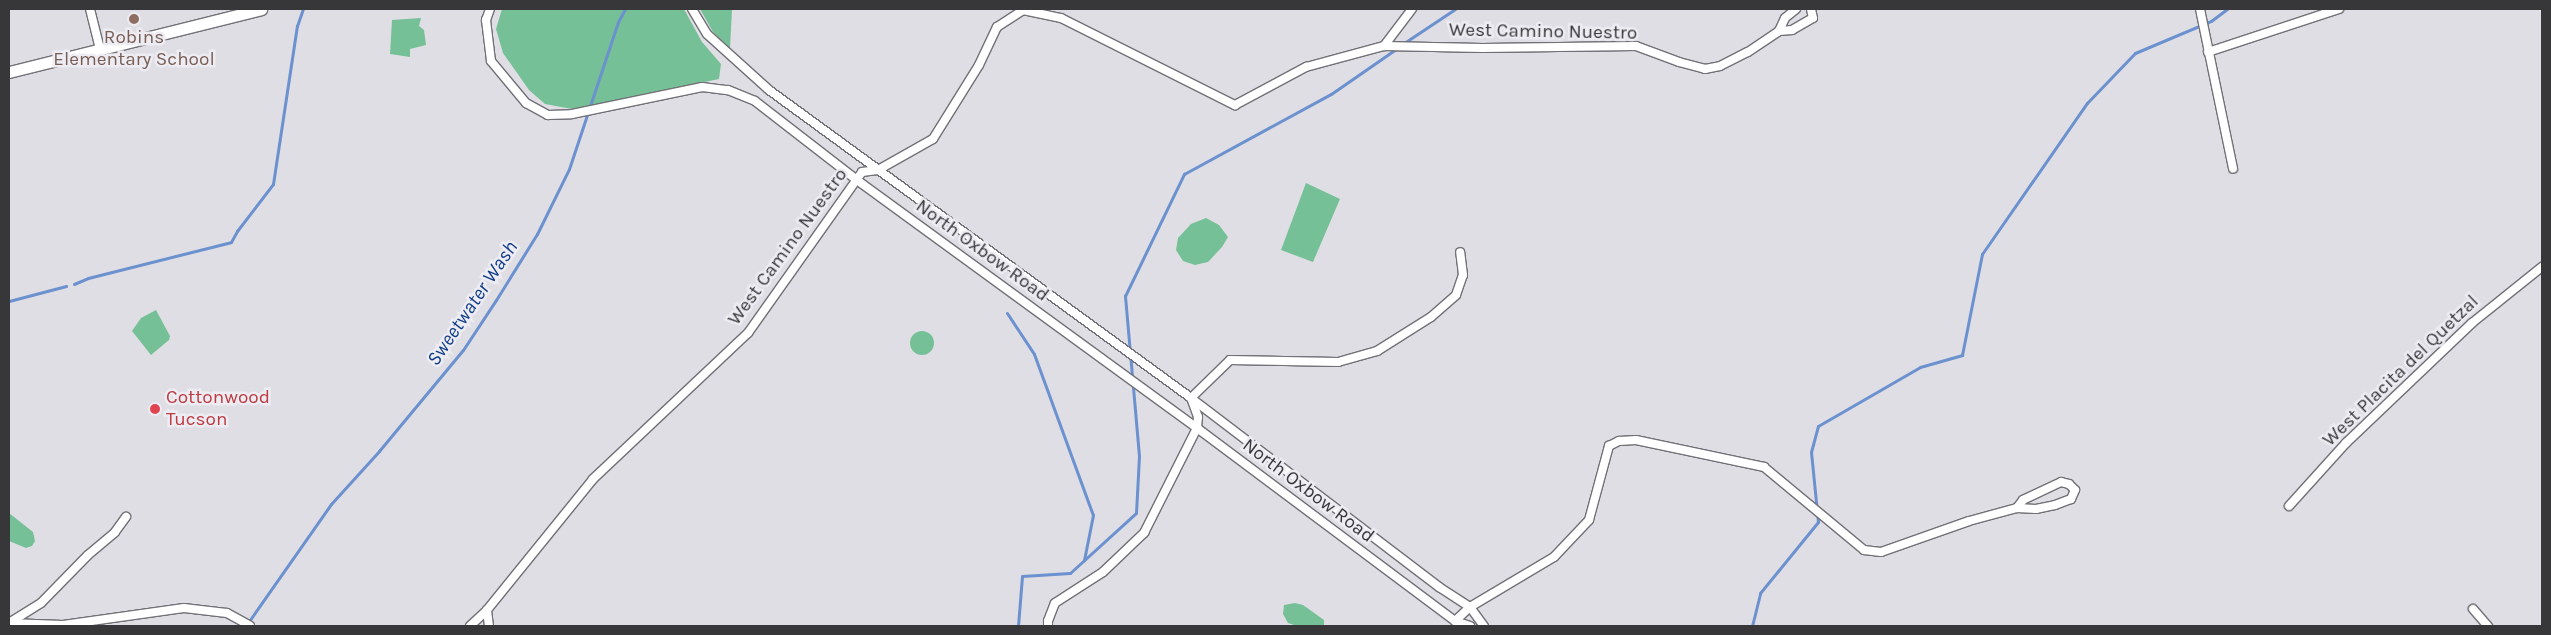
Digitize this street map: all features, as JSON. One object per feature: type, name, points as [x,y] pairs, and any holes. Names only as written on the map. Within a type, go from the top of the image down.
[{"type":"street","points":[[90,9],[100,49]]},
{"type":"street","points":[[9,72],[260,9]]},
{"type":"street","name":"North Oxbow Road","points":[[490,9],[486,20],[491,61],[526,103],[548,115],[572,114],[702,87],[728,90],[755,101],[857,180],[1197,428],[1455,621],[1470,626]]},
{"type":"street","name":"North Oxbow Road","points":[[692,9],[707,34],[725,53],[769,90],[1191,398],[1439,587],[1470,607],[1484,626]]},
{"type":"street","points":[[1384,46],[1412,9]]},
{"type":"street","name":"West Camino Nuestro","points":[[470,626],[487,610],[593,479],[748,333],[862,172],[878,170],[933,139],[978,65],[997,27],[1022,10],[1061,18],[1235,105],[1306,68],[1384,46],[1482,48],[1636,46],[1679,62],[1705,69],[1720,66],[1748,52],[1779,30],[1785,18],[1796,9]]},
{"type":"street","name":"West Camino Nuestro","points":[[1779,30],[1792,30],[1813,18],[1811,9]]},
{"type":"street","points":[[2200,9],[2234,169]]},
{"type":"street","points":[[2208,52],[2338,9]]},
{"type":"street","points":[[1048,626],[1055,603],[1103,572],[1144,533],[1197,428],[1198,417],[1191,398],[1230,360],[1338,362],[1377,352],[1430,317],[1456,295],[1463,275],[1460,252]]},
{"type":"street","name":"West Placita del Quetzal","points":[[2289,506],[2346,443],[2466,329],[2542,267]]},
{"type":"street","points":[[1455,621],[1470,607],[1554,557],[1589,520],[1609,446],[1619,441],[1636,440],[1764,467],[1864,550],[1881,552],[1940,530],[2017,508],[2036,509],[2055,505],[2071,499],[2075,490],[2069,484],[2062,482],[2042,489],[2023,500],[2017,508]]},
{"type":"street","points":[[9,623],[41,603],[88,554],[115,532],[126,517]]},
{"type":"street","points":[[9,623],[64,625],[184,608],[227,613],[250,626]]},
{"type":"street","points":[[2473,609],[2488,626]]},
{"type":"street","points":[[487,610],[489,626]]},
{"type":"green space","points":[[502,9],[684,9],[702,42],[721,64],[719,79],[572,109],[545,104],[529,90],[503,53],[496,29]]},
{"type":"green space","points":[[700,9],[732,9],[730,48],[713,32]]},
{"type":"green space","points":[[421,18],[419,26],[424,30],[426,45],[410,49],[410,57],[390,54],[392,20]]},
{"type":"green space","points":[[1306,183],[1340,199],[1313,262],[1281,250]]},
{"type":"green space","points":[[1206,218],[1219,225],[1228,237],[1222,247],[1208,262],[1195,265],[1183,261],[1176,250],[1178,238],[1191,224]]},
{"type":"green space","points":[[156,310],[170,336],[169,340],[151,355],[132,331],[141,318]]},
{"type":"green space","points":[[922,331],[931,334],[934,343],[931,352],[922,355],[913,352],[910,343],[913,334]]},
{"type":"green space","points":[[9,513],[33,532],[35,541],[32,546],[26,548],[9,541]]},
{"type":"green space","points":[[1295,603],[1303,605],[1324,620],[1324,626],[1297,626],[1288,623],[1283,614],[1284,605]]},
{"type":"waterway","points":[[74,284],[88,278],[231,242],[237,231],[273,184],[297,26],[303,9]]},
{"type":"waterway","name":"Sweetwater Wash","points":[[247,624],[331,504],[379,451],[463,350],[537,234],[569,169],[618,22],[625,9]]},
{"type":"waterway","points":[[1401,45],[1455,9]]},
{"type":"waterway","points":[[1752,626],[1760,593],[1818,522],[1811,452],[1818,426],[1920,367],[1962,355],[1982,254],[2087,103],[2135,53],[2211,21],[2227,9]]},
{"type":"waterway","points":[[1018,626],[1022,576],[1070,573],[1136,513],[1139,456],[1125,296],[1184,174],[1331,94],[1396,49]]},
{"type":"waterway","points":[[9,301],[66,286]]},
{"type":"waterway","points":[[1007,313],[1034,354],[1093,515],[1084,560]]},
{"type":"place","name":"Robins Elementary School","points":[[134,19]]},
{"type":"place","name":"Cottonwood Tucson","points":[[155,409]]}]
